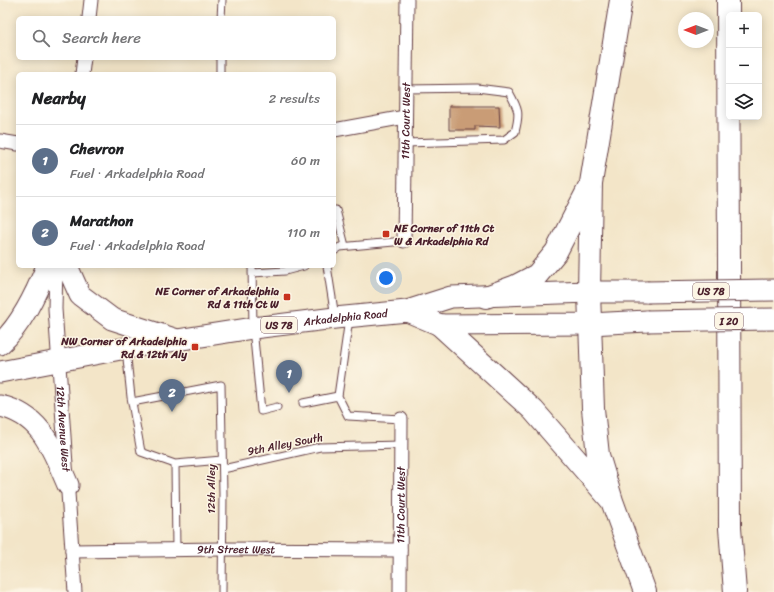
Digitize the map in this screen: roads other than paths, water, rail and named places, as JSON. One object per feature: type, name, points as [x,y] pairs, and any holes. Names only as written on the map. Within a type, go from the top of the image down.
[{"type":"highway","points":[[621,0],[591,183],[589,292],[593,409],[598,455],[612,501],[645,592]]},
{"type":"highway","name":"I 20","points":[[728,0],[730,528],[735,592]]},
{"type":"highway","points":[[486,297],[516,286],[537,274],[556,252],[591,183]]},
{"type":"highway","points":[[440,325],[533,410],[612,501]]},
{"type":"main road","points":[[0,344],[11,334],[37,290],[46,268]]},
{"type":"main road","points":[[68,268],[80,295],[112,319],[177,340]]},
{"type":"main road","name":"Arkadelphia Road","points":[[0,372],[126,348],[253,328],[407,312],[451,297],[486,297],[589,292],[774,290]]},
{"type":"main road","name":"Arkadelphia Road","points":[[407,312],[440,325],[590,324],[647,321],[774,319]]},
{"type":"main road","points":[[0,406],[10,408],[30,418],[49,442],[68,484]]},
{"type":"street","points":[[89,16],[91,0]]},
{"type":"street","name":"11th Court West","points":[[404,241],[407,0]]},
{"type":"street","points":[[82,72],[84,60]]},
{"type":"street","points":[[336,130],[405,117]]},
{"type":"street","points":[[0,141],[16,144]]},
{"type":"street","name":"12th Avenue West","points":[[56,268],[55,309],[60,360],[75,592]]},
{"type":"street","name":"11th Court West","points":[[400,419],[400,592]]},
{"type":"street","name":"9th Street West","points":[[72,551],[222,549],[400,550]]},
{"type":"lane","points":[[221,16],[222,0]]},
{"type":"lane","points":[[220,60],[220,72]]},
{"type":"lane","points":[[405,143],[504,140],[515,132],[519,117],[515,103],[509,92],[477,88],[406,89]]},
{"type":"lane","points":[[336,210],[345,246]]},
{"type":"lane","points":[[336,250],[345,246],[404,241]]},
{"type":"lane","points":[[277,407],[261,411],[253,328],[252,270],[285,271],[296,268]]},
{"type":"lane","points":[[328,268],[342,318],[338,396],[348,416],[400,419]]},
{"type":"lane","points":[[126,348],[132,402],[141,452],[175,464],[222,460]]},
{"type":"lane","name":"12th Alley","points":[[132,402],[221,385],[222,592]]},
{"type":"lane","points":[[303,403],[338,396]]},
{"type":"lane","name":"9th Alley South","points":[[222,469],[320,446],[400,445]]},
{"type":"lane","points":[[175,464],[176,550]]},
{"type":"place","name":"NE Corner of 11th Ct W & Arkadelphia Rd","points":[[386,234]]},
{"type":"place","name":"NE Corner of Arkadelphia Rd & 11th Ct W","points":[[287,297]]},
{"type":"place","name":"NW Corner of Arkadelphia Rd & 12th Aly","points":[[195,347]]},
{"type":"place","name":"Chevron","points":[[289,393]]},
{"type":"place","name":"Marathon","points":[[172,412]]}]
